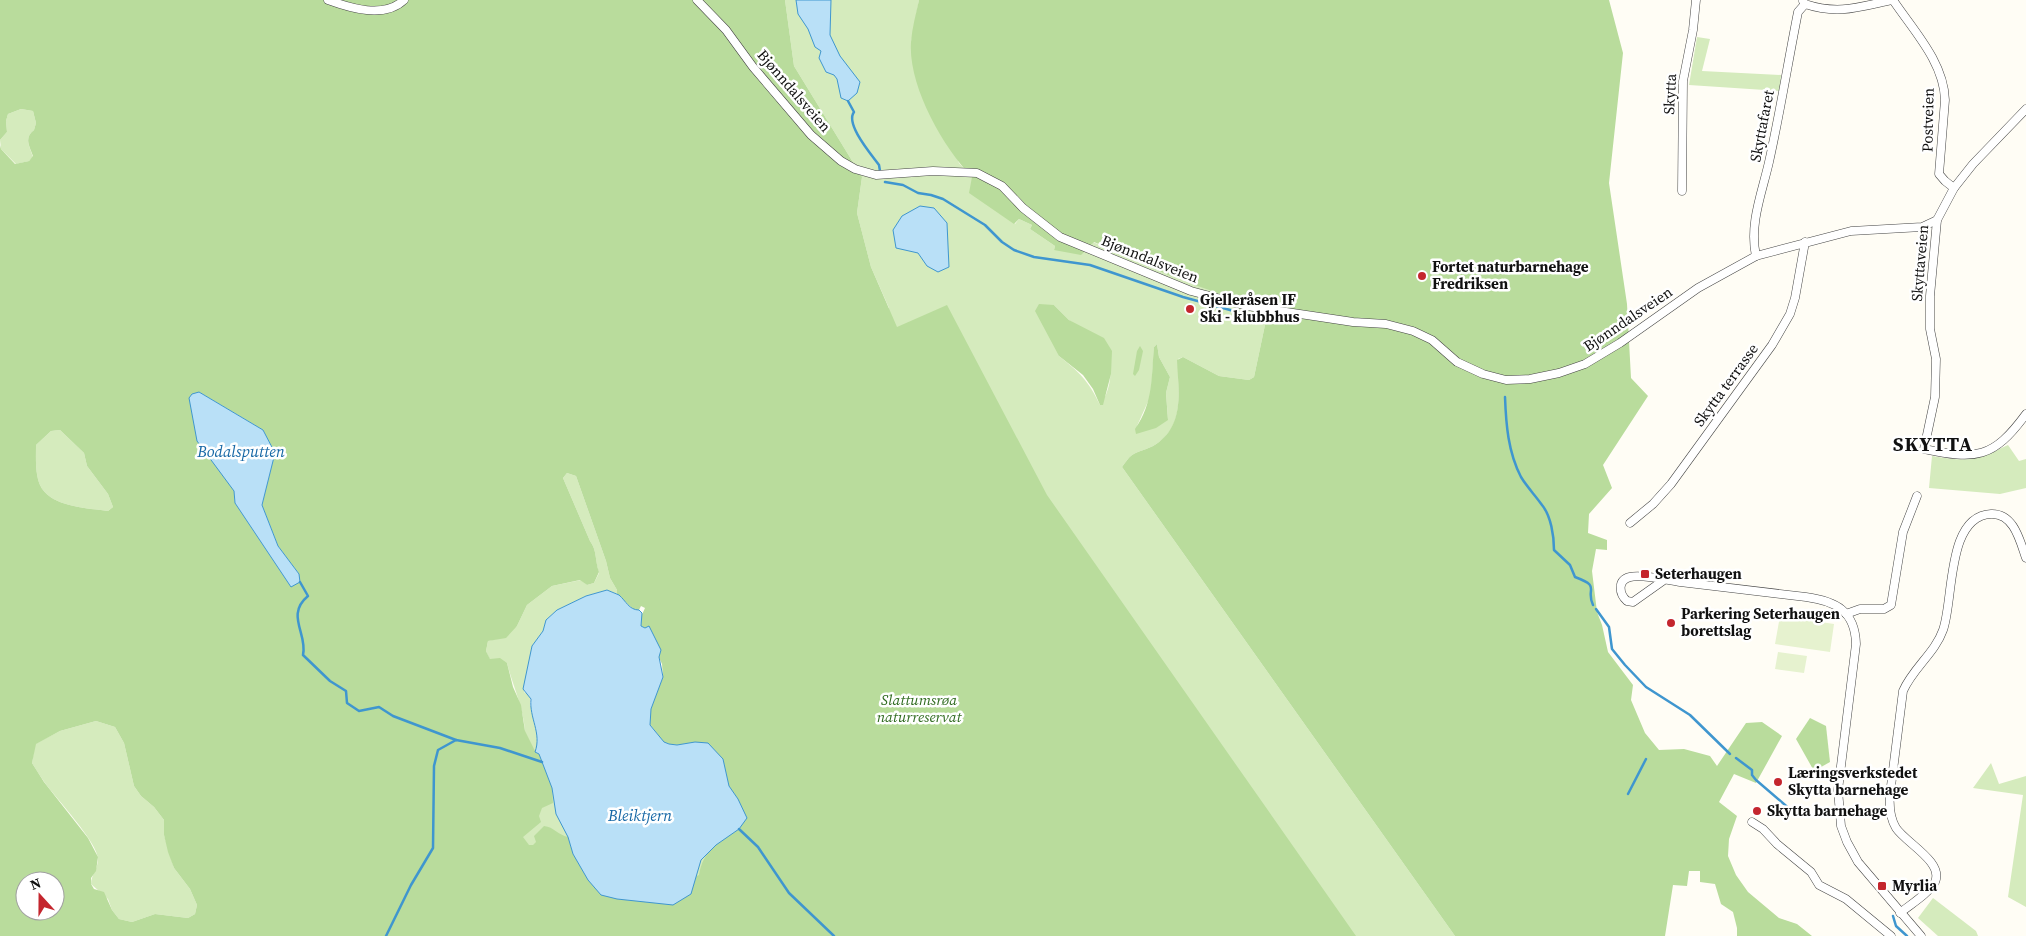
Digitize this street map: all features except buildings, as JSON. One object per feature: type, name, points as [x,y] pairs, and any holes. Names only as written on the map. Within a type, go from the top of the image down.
[{"type":"street","points":[[328,0],[358,10],[385,9],[404,0]]},
{"type":"street","name":"Bjønndalsveien","points":[[698,0],[726,30],[753,67],[812,135],[841,161],[855,169],[876,175],[933,171],[977,173],[1002,186],[1023,208],[1060,237],[1191,291],[1247,306],[1353,322],[1386,324],[1404,329],[1432,340],[1457,362],[1483,374],[1506,380],[1530,379],[1585,364],[1620,343],[1698,288],[1756,256],[1851,231],[1922,226],[1937,220]]},
{"type":"street","name":"Skytta","points":[[1682,191],[1683,81],[1693,30],[1696,0]]},
{"type":"street","name":"Skyttafaret","points":[[1756,256],[1753,242],[1760,197],[1769,162],[1798,12],[1804,2],[1817,8],[1842,11],[1892,0]]},
{"type":"street","name":"Postveien","points":[[1892,0],[1934,61],[1940,74],[1945,100],[1939,174],[1945,182],[1954,188]]},
{"type":"street","name":"Skyttaveien","points":[[2026,109],[1992,143],[1954,188],[1937,220],[1930,296],[1930,330],[1936,359],[1935,397],[1924,449],[1954,455],[1979,453],[2004,442],[2026,414]]},
{"type":"street","name":"Skytta terrasse","points":[[1630,522],[1653,504],[1671,484],[1772,345],[1790,314],[1795,298],[1805,242]]},
{"type":"street","points":[[1846,614],[1860,609],[1884,609],[1891,605],[1903,532],[1918,496]]},
{"type":"street","points":[[1900,913],[1930,888],[1936,875],[1931,862],[1896,828],[1890,810],[1891,785],[1904,691],[1910,677],[1935,646],[1942,632],[1947,615],[1956,551],[1967,527],[1982,516],[1995,514],[2003,516],[2014,528],[2026,558]]},
{"type":"street","points":[[1664,580],[1633,602],[1627,601],[1621,593],[1621,583],[1630,577],[1664,580],[1820,599],[1834,604],[1846,614],[1853,627],[1856,644],[1838,796],[1840,821],[1846,842],[1858,862],[1921,936]]},
{"type":"street","points":[[1752,822],[1758,825],[1777,844],[1811,872],[1820,885],[1846,899],[1891,936]]},
{"type":"green space","points":[[0,0],[785,0],[794,66],[862,177],[857,213],[871,267],[897,327],[947,305],[1047,495],[1356,936],[0,936],[0,145],[1,149],[15,164],[29,161],[33,156],[28,139],[36,123],[33,111],[21,109],[8,114],[6,121],[7,132],[0,140]],"holes":[[[199,392],[263,430],[275,453],[262,505],[278,546],[299,574],[291,587],[235,503],[234,491]],[[60,430],[84,453],[87,466],[108,494],[113,507],[108,511],[60,502],[52,498],[40,485],[37,476],[36,445],[51,431]],[[567,473],[576,476],[617,594],[634,610],[639,610],[641,606],[645,608],[640,619],[641,626],[645,628],[662,664],[663,677],[651,709],[650,724],[664,742],[669,744],[708,743],[723,759],[729,786],[738,799],[739,829],[708,853],[701,866],[699,875],[641,901],[617,899],[588,880],[573,854],[568,837],[544,826],[534,836],[536,842],[533,845],[529,845],[523,837],[541,822],[539,816],[542,808],[553,803],[552,788],[539,754],[536,753],[525,731],[521,705],[513,687],[507,663],[500,658],[490,659],[486,651],[488,641],[506,638],[517,626],[527,605],[552,586],[580,580],[587,585],[594,583],[599,572],[594,548],[563,478]],[[96,721],[115,727],[124,743],[134,786],[164,820],[164,835],[168,852],[174,868],[190,889],[197,905],[195,914],[188,918],[155,914],[132,922],[119,919],[112,910],[104,892],[94,889],[91,884],[91,878],[96,871],[98,857],[88,838],[44,782],[32,763],[36,744],[60,731]]]},
{"type":"green space","name":"Slattumsrøa naturreservat","points":[[785,0],[919,0],[911,43],[959,163],[1015,224],[1019,219],[1032,225],[1030,229],[1055,246],[1054,250],[1088,250],[1093,242],[1172,277],[1180,272],[1269,306],[1254,377],[1249,380],[1219,376],[1183,357],[1178,359],[1179,393],[1177,415],[1173,425],[1168,434],[1159,442],[1132,455],[1122,467],[1455,936],[463,936],[525,731],[520,705],[507,663],[490,660],[486,651],[488,641],[500,638],[517,626],[527,605],[552,586],[581,580],[587,585],[594,583],[599,573],[594,548],[563,478],[567,473],[576,476],[617,594],[607,590],[586,596],[557,610],[546,620],[543,631],[532,646],[524,692],[530,696],[530,706],[674,678],[889,308],[871,267],[857,213],[862,177],[794,66]],"holes":[[[1054,305],[1069,320],[1111,351],[1109,386],[1100,405],[1092,389],[1083,378],[1059,356]],[[1157,344],[1159,357],[1170,377],[1166,393],[1168,419],[1137,426],[1151,395],[1154,347]]]},
{"type":"green space","points":[[919,0],[1609,0],[1623,53],[1609,183],[1627,304],[1631,378],[1648,396],[1603,465],[1612,488],[1589,514],[1588,533],[1607,540],[1607,550],[1596,549],[1592,571],[1597,612],[1608,652],[1633,685],[1631,700],[1645,733],[1659,750],[1684,749],[1710,756],[1717,766],[1746,723],[1762,722],[1782,736],[1756,783],[1734,774],[1719,802],[1737,816],[1729,839],[1728,856],[1736,875],[1748,892],[1779,918],[1797,924],[1812,936],[1737,936],[1733,912],[1721,904],[1715,884],[1700,882],[1700,871],[1689,871],[1687,886],[1673,885],[1665,936],[1455,936],[1122,467],[1132,455],[1159,442],[1173,425],[1179,393],[1177,360],[1183,357],[1219,376],[1249,380],[1254,377],[1269,306],[1235,299],[1192,284],[1190,276],[1181,272],[1172,277],[1094,242],[1081,255],[1054,250],[1055,246],[1030,229],[1032,225],[1019,219],[1014,224],[969,193],[972,177],[949,149],[939,132],[929,114],[915,77],[911,42]]},
{"type":"green space","points":[[1697,37],[1710,39],[1702,71],[1781,75],[1780,91],[1689,85]]},
{"type":"green space","points":[[21,109],[33,111],[36,123],[28,139],[33,157],[29,161],[16,164],[1,149],[0,140],[7,132],[6,121],[8,114]]},
{"type":"green space","points":[[1039,304],[1054,305],[1069,320],[1104,338],[1112,351],[1111,374],[1103,405],[1100,405],[1093,389],[1083,375],[1059,356],[1035,311]]},
{"type":"green space","points":[[1157,344],[1159,357],[1170,377],[1166,393],[1168,420],[1156,428],[1136,434],[1135,429],[1146,409],[1149,399],[1154,347]]},
{"type":"green space","points":[[1140,346],[1143,351],[1139,370],[1135,376],[1133,374],[1137,351]]},
{"type":"green space","points":[[60,430],[84,453],[87,466],[108,494],[113,507],[108,511],[60,502],[52,498],[40,485],[36,445],[51,431]]},
{"type":"green space","points":[[2008,445],[2019,461],[2026,459],[2026,488],[2000,494],[1929,488],[1932,456],[1972,459]]},
{"type":"green space","points":[[1780,616],[1834,624],[1830,652],[1775,644]]},
{"type":"green space","points":[[1778,652],[1807,656],[1804,673],[1775,669]]},
{"type":"green space","points":[[1810,718],[1826,726],[1830,762],[1814,771],[1796,739]]},
{"type":"green space","points":[[96,721],[115,727],[124,743],[134,786],[164,820],[164,835],[174,868],[190,889],[197,905],[195,914],[188,918],[155,914],[132,922],[119,919],[112,910],[108,899],[91,884],[98,859],[91,842],[45,783],[32,763],[35,744],[60,731]]},
{"type":"green space","points":[[1991,763],[1999,784],[2026,776],[2026,907],[2008,897],[2023,795],[1973,788]]},
{"type":"green space","points":[[1933,898],[1976,931],[1978,936],[1938,936],[1918,918]]},
{"type":"water","points":[[796,0],[831,0],[830,35],[840,56],[860,82],[857,93],[848,101],[841,98],[837,79],[834,75],[826,72],[819,58],[821,51],[815,47],[808,29],[798,14]]},
{"type":"water","points":[[920,206],[934,208],[947,223],[949,267],[938,272],[927,266],[918,253],[896,248],[893,230],[902,216]]},
{"type":"water","name":"Bodalsputten","points":[[199,392],[263,430],[275,453],[262,505],[278,546],[299,574],[300,582],[291,587],[235,503],[234,491],[197,441],[189,398],[192,394]]},
{"type":"water","name":"Bleiktjern","points":[[607,590],[619,595],[630,607],[642,613],[641,626],[645,628],[649,626],[661,650],[659,657],[663,677],[651,709],[650,725],[664,742],[669,744],[708,743],[723,759],[729,786],[747,818],[739,829],[716,845],[701,860],[691,894],[673,905],[617,899],[601,895],[588,880],[573,854],[568,837],[556,814],[552,788],[539,754],[535,752],[537,738],[531,699],[523,689],[532,646],[543,631],[546,620],[557,610],[586,596]]},
{"type":"waterway","points":[[848,101],[854,112],[852,117],[856,131],[865,147],[879,165],[880,171]]},
{"type":"waterway","points":[[885,182],[903,185],[918,193],[943,199],[985,225],[1002,242],[1014,250],[1034,257],[1090,265],[1183,297],[1241,313]]},
{"type":"waterway","points":[[1505,397],[1508,438],[1513,458],[1521,477],[1548,515],[1553,533],[1554,550],[1570,565],[1575,577],[1588,583],[1591,588],[1593,605]]},
{"type":"waterway","points":[[300,582],[308,596],[301,603],[298,610],[304,647],[303,655],[330,681],[346,691],[347,703],[359,711],[379,707],[393,716],[456,740]]},
{"type":"waterway","points":[[1596,609],[1609,627],[1612,649],[1625,665],[1646,687],[1690,715],[1730,754]]},
{"type":"waterway","points":[[386,936],[411,885],[433,848],[434,766],[438,750],[456,740],[500,748],[542,762]]},
{"type":"waterway","points":[[1736,758],[1752,770],[1752,775],[1756,780],[1792,811]]},
{"type":"waterway","points":[[1628,794],[1646,759]]},
{"type":"waterway","points":[[739,829],[758,847],[789,893],[834,936]]},
{"type":"waterway","points":[[1893,916],[1896,926],[1907,936]]},
{"type":"place","name":"Fortet naturbarnehage Fredriksen","points":[[1422,276]]},
{"type":"place","name":"Gjelleråsen IF Ski - klubbhus","points":[[1190,309]]},
{"type":"place","name":"Seterhaugen","points":[[1645,574]]},
{"type":"place","name":"Parkering Seterhaugen borettslag","points":[[1671,623]]},
{"type":"place","name":"Læringsverkstedet Skytta barnehage","points":[[1778,782]]},
{"type":"place","name":"Skytta barnehage","points":[[1757,811]]},
{"type":"place","name":"Myrlia","points":[[1882,886]]},
{"type":"district","name":"SKYTTA","points":[[1933,444]]}]
